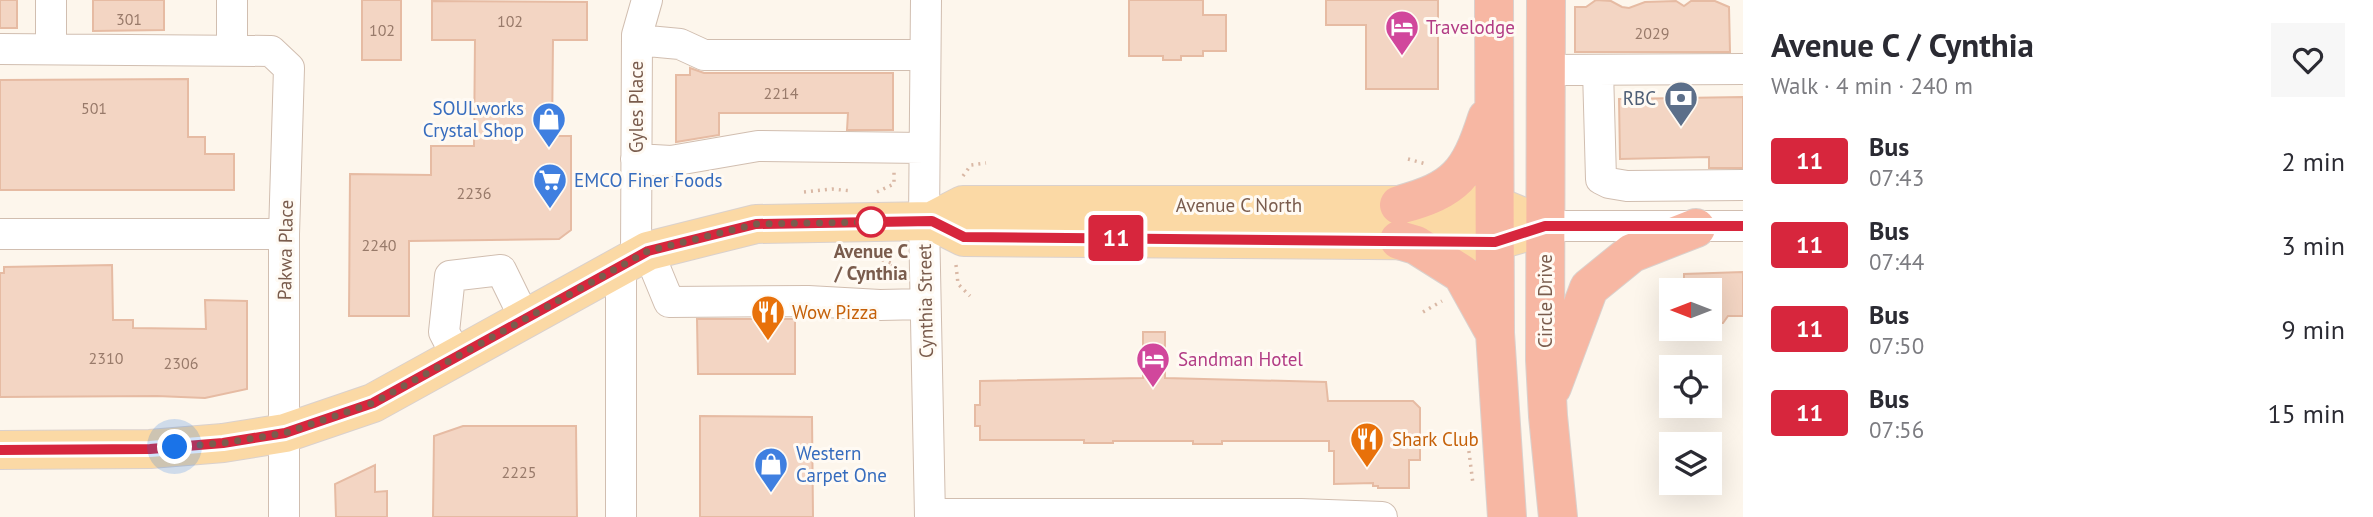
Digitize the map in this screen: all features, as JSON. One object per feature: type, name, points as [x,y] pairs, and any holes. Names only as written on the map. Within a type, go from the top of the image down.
[{"type":"highway","points":[[1494,0],[1495,333],[1507,517]]},
{"type":"highway","name":"Circle Drive","points":[[1546,0],[1547,402],[1558,517]]},
{"type":"highway","points":[[1494,85],[1477,147],[1454,182],[1428,197],[1399,222],[1416,245],[1462,274],[1495,333]]},
{"type":"highway","points":[[1547,402],[1589,288],[1632,253],[1698,227]]},
{"type":"main road","name":"Avenue C North","points":[[0,450],[150,449],[223,443],[285,433],[373,403],[635,259],[756,224],[928,221],[964,205],[1118,221],[1494,223],[1545,226]]},
{"type":"street","points":[[51,0],[51,49]]},
{"type":"street","points":[[0,49],[232,50],[232,0]]},
{"type":"street","name":"Gyles Place","points":[[621,517],[635,259],[637,40],[647,0]]},
{"type":"street","name":"Cynthia Street","points":[[926,0],[924,148],[928,221],[925,304],[930,515]]},
{"type":"street","points":[[637,40],[680,44],[704,55],[925,55]]},
{"type":"street","name":"Pakwa Place","points":[[232,50],[271,51],[289,68],[284,234],[284,517]]},
{"type":"street","points":[[1546,70],[1743,69]]},
{"type":"street","points":[[1598,70],[1601,179],[1627,186],[1743,184]]},
{"type":"street","points":[[636,159],[671,161],[758,146],[924,148]]},
{"type":"street","points":[[1698,227],[1700,185]]},
{"type":"street","name":"Avenue C North","points":[[1545,226],[1743,226]]},
{"type":"street","points":[[0,234],[284,234]]},
{"type":"street","points":[[635,259],[669,302],[925,304]]},
{"type":"street","points":[[457,357],[444,332],[450,275],[501,270],[525,319]]},
{"type":"street","points":[[930,515],[1301,514],[1382,517]]},
{"type":"path","points":[[957,184],[971,165],[986,163]]},
{"type":"path","points":[[869,255],[894,264]]},
{"type":"path","points":[[956,265],[958,284],[970,296]]},
{"type":"path","points":[[1423,312],[1445,299]]},
{"type":"building","points":[[0,0],[17,0],[17,28],[0,28]]},
{"type":"building","points":[[93,0],[164,0],[164,30],[93,31]]},
{"type":"building","points":[[362,0],[401,0],[401,60],[362,60]]},
{"type":"building","points":[[1129,0],[1203,0],[1203,15],[1226,15],[1226,51],[1203,51],[1203,56],[1181,56],[1181,60],[1163,60],[1163,56],[1129,56]]},
{"type":"building","name":"Travelodge","points":[[1326,0],[1438,0],[1438,89],[1366,89],[1366,25],[1326,25]]},
{"type":"building","points":[[1596,0],[1611,1],[1629,8],[1645,2],[1676,1],[1684,6],[1691,1],[1715,1],[1729,7],[1730,52],[1575,52],[1575,7],[1586,7]]},
{"type":"building","points":[[432,1],[587,2],[587,40],[553,40],[552,136],[571,136],[571,230],[559,239],[409,241],[409,316],[349,316],[350,174],[431,175],[431,146],[474,146],[475,40],[432,40]]},
{"type":"building","points":[[690,68],[704,73],[893,73],[893,130],[847,130],[848,113],[719,113],[719,135],[676,142],[676,75],[690,75]]},
{"type":"building","points":[[188,79],[188,137],[205,137],[205,154],[234,154],[234,190],[0,190],[0,80]]},
{"type":"building","name":"RBC","points":[[1743,97],[1743,168],[1709,168],[1709,157],[1620,159],[1619,99]]},
{"type":"building","points":[[112,265],[113,320],[133,320],[133,328],[206,329],[205,300],[247,301],[247,389],[205,398],[0,397],[0,273],[4,273],[4,267]]},
{"type":"building","points":[[1743,272],[1743,316],[1728,316],[1722,323],[1722,278],[1684,278],[1684,274]]},
{"type":"building","points":[[697,319],[795,319],[795,374],[698,374]]},
{"type":"building","name":"Sandman Hotel","points":[[1143,332],[1165,332],[1165,378],[1326,382],[1328,401],[1413,401],[1420,408],[1420,460],[1409,460],[1409,488],[1378,488],[1373,486],[1373,483],[1334,484],[1334,451],[1329,451],[1329,441],[1222,441],[1222,444],[1193,444],[1193,441],[1084,443],[1084,440],[980,440],[980,426],[975,426],[975,405],[980,405],[980,381],[1143,378]]},
{"type":"building","points":[[700,416],[812,417],[813,517],[700,517]]},
{"type":"building","points":[[463,426],[576,426],[577,517],[433,517],[434,436]]},
{"type":"building","points":[[375,465],[375,492],[387,491],[387,517],[336,517],[335,484]]},
{"type":"bus line","name":"11","points":[[0,450],[150,449],[223,443],[285,433],[373,403],[648,251],[756,224],[932,221],[964,237],[1495,242],[1545,226],[1743,226]]},
{"type":"place","name":"Travelodge","points":[[1402,57]]},
{"type":"place","name":"RBC","points":[[1681,128]]},
{"type":"place","name":"SOULworks Crystal Shop","points":[[549,149]]},
{"type":"place","name":"EMCO Finer Foods","points":[[550,210]]},
{"type":"place","name":"Avenue C / Cynthia","points":[[871,222]]},
{"type":"place","name":"Wow Pizza","points":[[768,342]]},
{"type":"place","name":"Sandman Hotel","points":[[1153,389]]},
{"type":"place","name":"Shark Club","points":[[1367,469]]},
{"type":"place","name":"Western Carpet One","points":[[771,494]]},
{"type":"route","points":[[175,447],[285,433],[373,403],[648,251],[756,224],[871,222]]}]
